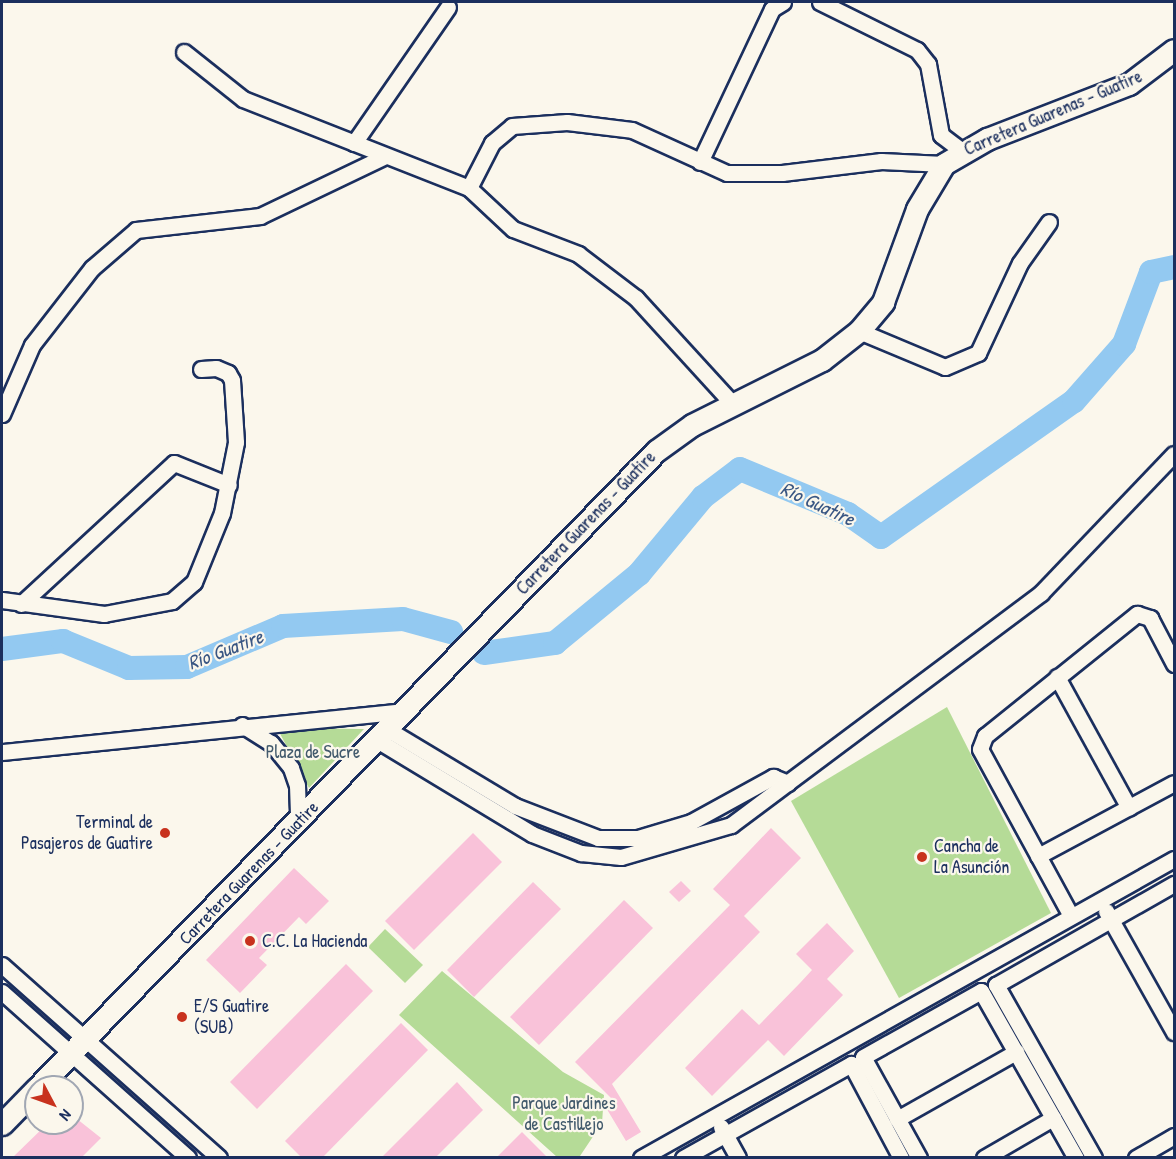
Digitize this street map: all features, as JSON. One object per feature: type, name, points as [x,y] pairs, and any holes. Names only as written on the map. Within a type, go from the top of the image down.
[{"type":"main road","name":"Carretera Guarenas - Guatire","points":[[50,1075],[656,451],[732,403],[822,360],[859,331],[883,302],[918,209],[944,164],[962,151],[1130,84],[1174,50]]},
{"type":"main road","name":"Carretera Guarenas - Guatire","points":[[2,1124],[24,1101]]},
{"type":"street","points":[[700,162],[772,9],[783,2]]},
{"type":"street","points":[[820,2],[917,50],[928,64],[940,135],[962,151]]},
{"type":"street","points":[[354,143],[448,7]]},
{"type":"street","points":[[184,52],[243,99],[469,188],[513,228],[578,254],[636,298],[732,403]]},
{"type":"street","points":[[469,188],[492,143],[513,126],[567,123],[632,130],[727,173],[782,173],[880,161],[944,164]]},
{"type":"street","points":[[2,414],[32,345],[92,268],[136,230],[260,216],[385,156]]},
{"type":"street","points":[[859,331],[945,367],[978,353],[1020,263],[1049,222]]},
{"type":"street","points":[[2,600],[104,614],[172,601],[187,591],[199,573],[229,485],[236,442],[232,380],[228,373],[216,368],[201,369]]},
{"type":"street","points":[[382,735],[532,834],[581,853],[621,857],[731,825],[1041,593],[1174,454]]},
{"type":"street","points":[[21,604],[174,463],[229,485]]},
{"type":"street","points":[[1071,916],[980,748],[985,736],[1137,614],[1150,618],[1174,664]]},
{"type":"street","points":[[1057,677],[1129,808]]},
{"type":"street","points":[[2,752],[411,704]]},
{"type":"street","points":[[242,725],[271,743],[291,768],[297,785],[298,821]]},
{"type":"street","points":[[382,735],[515,806],[598,838],[638,838],[690,822],[772,777],[788,783]]},
{"type":"street","points":[[1038,856],[1174,783]]},
{"type":"street","points":[[641,1158],[1174,859]]},
{"type":"street","points":[[1094,1158],[996,984],[1174,884]]},
{"type":"street","points":[[1100,900],[1174,1032]]},
{"type":"street","points":[[2,965],[219,1158]]},
{"type":"street","points":[[920,1158],[863,1057],[981,991],[1076,1158]]},
{"type":"street","points":[[2,992],[188,1158]]},
{"type":"street","points":[[921,1002],[930,1019]]},
{"type":"street","points":[[904,1012],[914,1028]]},
{"type":"street","points":[[897,1119],[1016,1052]]},
{"type":"street","points":[[683,1158],[851,1064],[901,1158]]},
{"type":"street","points":[[715,1117],[738,1158]]},
{"type":"street","points":[[984,1158],[1053,1118]]},
{"type":"street","points":[[1136,1158],[1174,1136]]},
{"type":"street","points":[[1155,1158],[1174,1147]]},
{"type":"green space","name":"Cancha de La Asunción","points":[[947,707],[1051,913],[899,998],[791,801]]},
{"type":"green space","name":"Plaza de Sucre","points":[[277,728],[364,729],[309,788]]},
{"type":"green space","points":[[385,929],[423,965],[405,983],[368,947]]},
{"type":"green space","name":"Parque Jardines de Castillejo","points":[[442,971],[563,1072],[604,1095],[602,1123],[580,1156],[557,1157],[399,1015]]},
{"type":"building","points":[[771,828],[801,858],[744,916],[760,932],[612,1084],[641,1132],[626,1141],[605,1106],[613,1100],[575,1062],[730,905],[713,889]]},
{"type":"building","points":[[473,833],[502,862],[414,950],[385,921]]},
{"type":"building","name":"C.C. La Hacienda","points":[[294,868],[329,901],[306,924],[299,917],[259,958],[267,965],[240,993],[206,960]]},
{"type":"building","points":[[681,881],[691,891],[679,902],[669,892]]},
{"type":"building","points":[[533,882],[561,909],[474,997],[447,970]]},
{"type":"building","points":[[624,900],[653,928],[539,1045],[510,1017]]},
{"type":"building","points":[[827,923],[854,951],[827,979],[843,995],[784,1056],[768,1040],[712,1096],[685,1068],[742,1009],[759,1025],[812,970],[796,954]]},
{"type":"building","points":[[346,964],[373,991],[257,1109],[230,1082]]},
{"type":"building","points":[[401,1023],[428,1050],[322,1158],[302,1158],[285,1141]]},
{"type":"building","points":[[457,1082],[483,1110],[435,1158],[381,1158]]},
{"type":"building","points":[[84,1125],[101,1138],[81,1158],[12,1158],[36,1135],[84,1135]]},
{"type":"building","points":[[522,1132],[548,1158],[496,1158]]},
{"type":"waterway","name":"Río Guatire","points":[[484,653],[555,643],[639,574],[703,497],[740,469],[848,514],[881,537],[1074,401],[1124,344],[1151,272],[1174,267]]},
{"type":"waterway","name":"Río Guatire","points":[[2,649],[63,641],[129,668],[187,667],[283,626],[403,619],[451,632]]},
{"type":"place","name":"Terminal de Pasajeros de Guatire","points":[[165,833]]},
{"type":"place","name":"Cancha de La Asunción","points":[[922,857]]},
{"type":"place","name":"C.C. La Hacienda","points":[[250,941]]},
{"type":"place","name":"E/S Guatire (SUB)","points":[[182,1017]]}]
